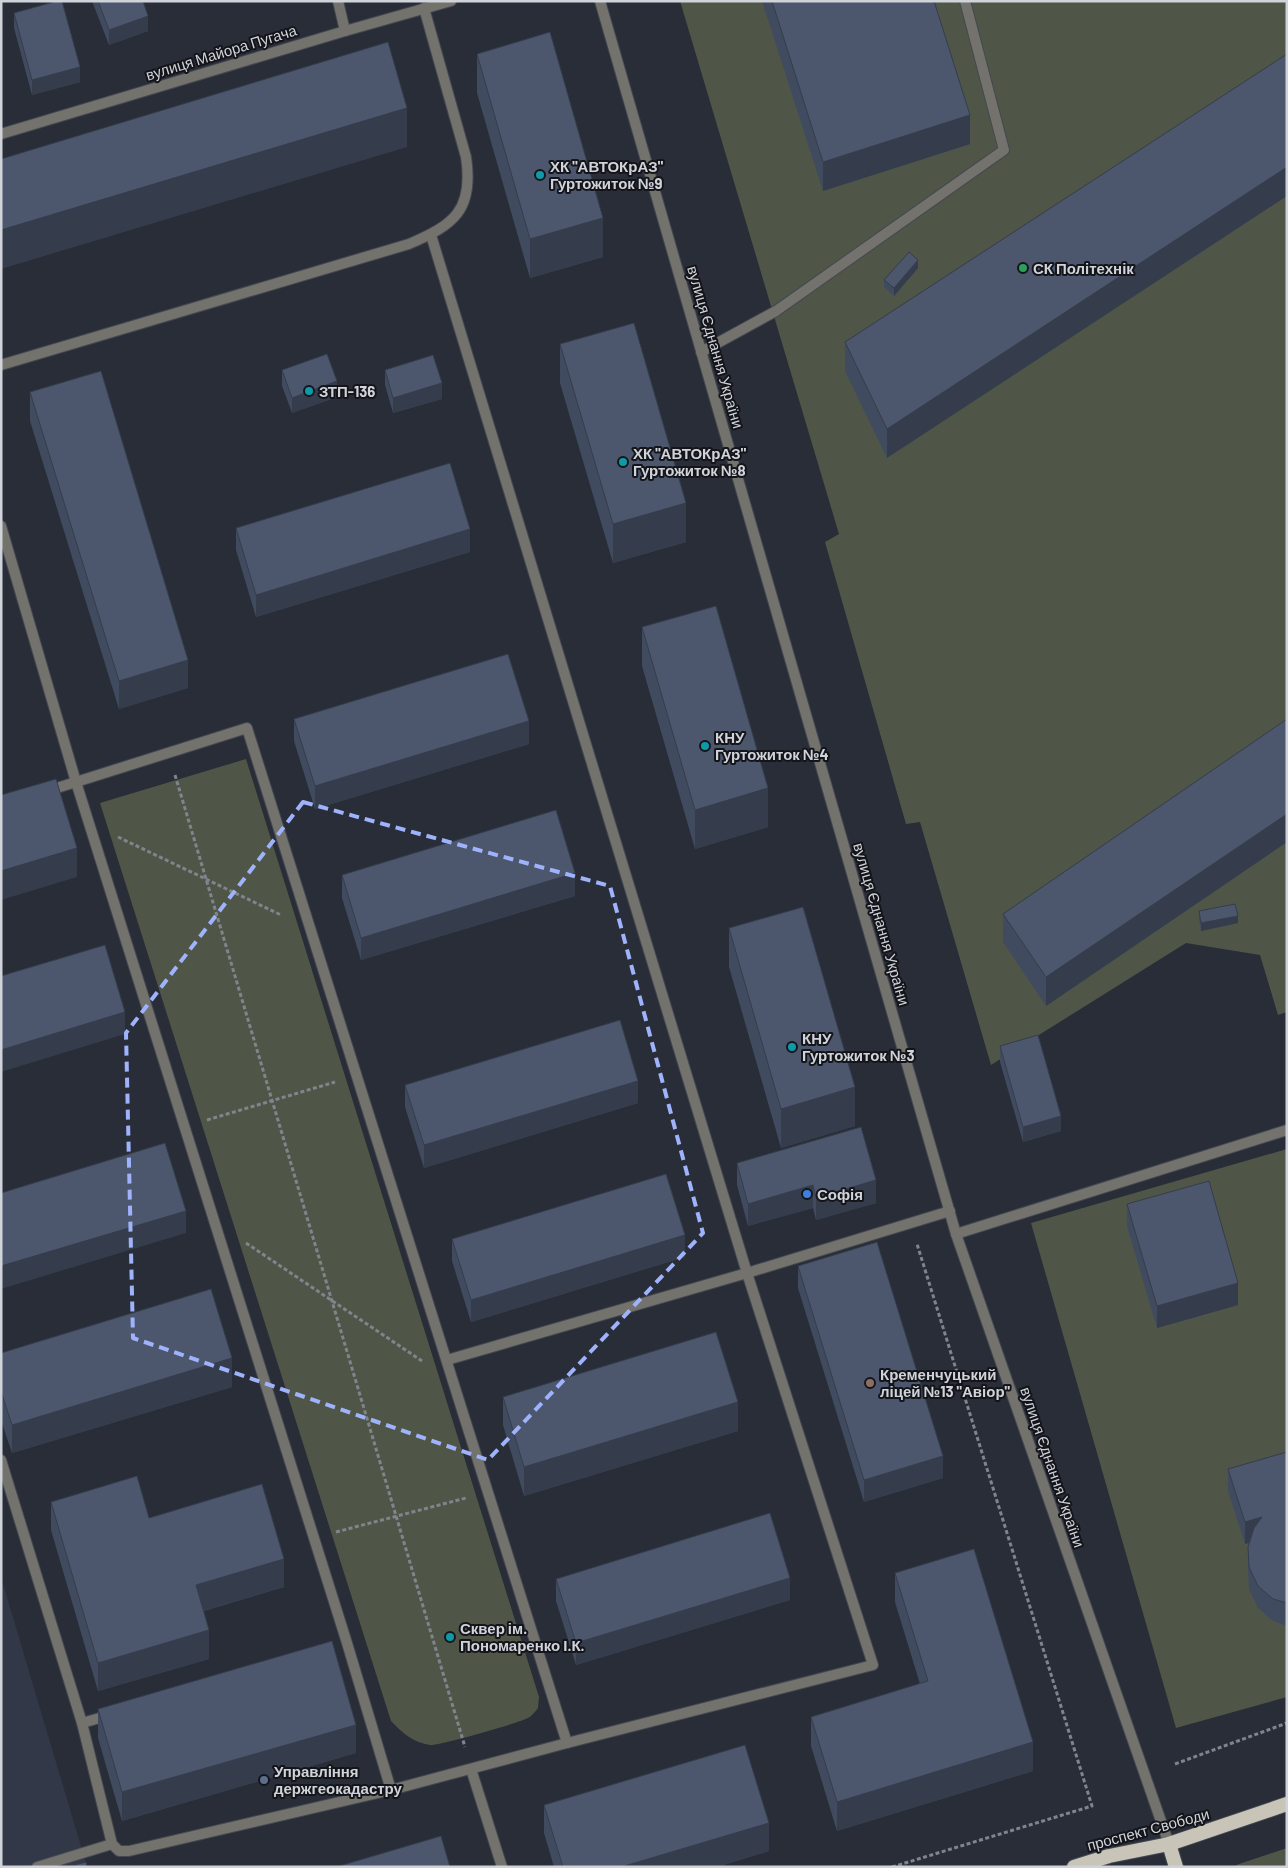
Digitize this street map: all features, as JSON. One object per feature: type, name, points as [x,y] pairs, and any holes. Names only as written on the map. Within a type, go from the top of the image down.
[{"type":"highway","name":"проспект Свободи","points":[[1074,1867],[1109,1856],[1169,1844],[1287,1804]]},
{"type":"highway","points":[[1169,1844],[1176,1867]]},
{"type":"street","points":[[338,1],[345,30]]},
{"type":"street","name":"вулиця Майора Пугача","points":[[1,134],[345,30],[451,1]]},
{"type":"street","name":"вулиця Єднання України","points":[[600,1],[956,1234],[1169,1844]]},
{"type":"street","points":[[701,352],[776,311],[1004,150],[965,1]]},
{"type":"street","points":[[1,365],[371,256],[409,244],[431,235],[445,226],[460,211],[466,196],[469,179],[466,158],[424,8]]},
{"type":"street","points":[[1,1460],[6,1488],[82,1723],[112,1844],[119,1851],[129,1851],[391,1790],[872,1665],[747,1273],[431,235]]},
{"type":"street","points":[[1,526],[76,782],[314,1538],[343,1645],[391,1790]]},
{"type":"street","points":[[38,794],[248,728],[567,1743]]},
{"type":"street","points":[[956,1234],[1287,1130]]},
{"type":"street","points":[[447,1360],[747,1273],[950,1211]]},
{"type":"street","points":[[82,1723],[120,1712]]},
{"type":"street","points":[[471,1769],[502,1867]]},
{"type":"street","points":[[38,1867],[112,1844]]},
{"type":"path","points":[[168,752],[471,1769]]},
{"type":"path","points":[[89,823],[311,930]]},
{"type":"path","points":[[185,1127],[357,1076]]},
{"type":"path","points":[[215,1223],[453,1382]]},
{"type":"path","points":[[892,1867],[1092,1806],[911,1224]]},
{"type":"path","points":[[314,1538],[488,1492]]},
{"type":"path","points":[[1175,1764],[1287,1723]]},
{"type":"highlighted area","points":[[303,802],[610,886],[703,1233],[488,1460],[133,1338],[126,1033]]},
{"type":"shaded area","points":[[1,1577],[83,1853],[87,1867],[1,1867]]},
{"type":"green space","name":"СК Політехнік","points":[[680,1],[1287,1],[1287,1012],[1278,1015],[1260,955],[1186,943],[991,1065],[920,822],[906,824],[825,542],[839,534]]},
{"type":"green space","points":[[246,759],[539,1697],[538,1708],[530,1717],[524,1720],[436,1744],[424,1744],[413,1739],[391,1721],[100,803]]},
{"type":"green space","points":[[1287,1149],[1287,1697],[1176,1728],[1031,1223]]},
{"type":"green space","points":[[1287,1848],[1287,1867],[1233,1867],[1239,1864]]},
{"type":"building","points":[[62,1],[80,67],[32,80],[14,13]]},
{"type":"building","points":[[98,1],[143,1],[148,16],[109,30]]},
{"type":"building","points":[[772,1],[934,1],[970,115],[823,162]]},
{"type":"building","name":"ХК \"АВТОКрАЗ\" Гуртожиток №9","points":[[550,32],[603,218],[530,239],[477,54]]},
{"type":"building","points":[[388,42],[407,108],[1,230],[1,159]]},
{"type":"building","points":[[1287,54],[1287,167],[887,429],[845,342]]},
{"type":"building","points":[[909,252],[918,260],[894,288],[884,280]]},
{"type":"building","name":"ХК \"АВТОКрАЗ\" Гуртожиток №8","points":[[634,323],[686,503],[613,524],[560,344]]},
{"type":"building","points":[[327,354],[337,381],[292,398],[282,370]]},
{"type":"building","points":[[433,355],[442,383],[393,398],[385,370]]},
{"type":"building","points":[[101,371],[188,660],[119,681],[30,392]]},
{"type":"building","points":[[450,463],[470,529],[256,595],[236,528]]},
{"type":"building","name":"КНУ Гуртожиток №4","points":[[716,606],[768,788],[695,810],[642,627]]},
{"type":"building","points":[[508,654],[529,721],[315,786],[294,719]]},
{"type":"building","points":[[1287,719],[1287,814],[1046,977],[1003,914]]},
{"type":"building","points":[[56,779],[77,848],[1,871],[1,795]]},
{"type":"building","points":[[556,810],[575,873],[361,938],[342,875]]},
{"type":"building","points":[[1235,904],[1238,916],[1201,923],[1199,911]]},
{"type":"building","name":"КНУ Гуртожиток №3","points":[[803,907],[855,1087],[781,1109],[729,928]]},
{"type":"building","points":[[105,945],[125,1012],[1,1050],[1,976]]},
{"type":"building","points":[[620,1020],[638,1081],[424,1145],[405,1085]]},
{"type":"building","points":[[1038,1035],[1061,1116],[1023,1127],[1000,1046]]},
{"type":"building","points":[[861,1127],[876,1180],[816,1198],[813,1185],[748,1204],[737,1163]]},
{"type":"building","points":[[165,1143],[186,1211],[1,1266],[1,1193]]},
{"type":"building","points":[[666,1174],[685,1235],[471,1300],[452,1239]]},
{"type":"building","points":[[1209,1181],[1238,1283],[1157,1306],[1127,1204]]},
{"type":"building","name":"Кременчуцький ліцей №13 \"Авіор\"","points":[[877,1242],[943,1456],[864,1480],[798,1266]]},
{"type":"building","points":[[211,1289],[232,1358],[12,1425],[1,1391],[1,1353]]},
{"type":"building","points":[[716,1332],[738,1402],[524,1467],[503,1397]]},
{"type":"building","points":[[1287,1452],[1287,1603],[1273,1599],[1258,1586],[1249,1567],[1248,1547],[1254,1528],[1262,1517],[1245,1522],[1228,1469]]},
{"type":"building","points":[[137,1476],[149,1518],[262,1484],[284,1559],[196,1585],[209,1630],[98,1663],[51,1502]]},
{"type":"building","points":[[770,1513],[790,1578],[576,1643],[556,1579]]},
{"type":"building","points":[[974,1549],[1033,1742],[837,1802],[811,1717],[928,1681],[895,1573]]},
{"type":"building","points":[[332,1641],[356,1725],[122,1792],[98,1709]]},
{"type":"building","points":[[745,1745],[769,1823],[621,1867],[563,1867],[544,1805]]},
{"type":"building","points":[[441,1836],[450,1867],[336,1867]]},
{"type":"building","points":[[86,1862],[87,1867],[68,1867]]},
{"type":"place","name":"ХК \"АВТОКрАЗ\" Гуртожиток №9","points":[[540,175]]},
{"type":"place","name":"СК Політехнік","points":[[1023,268]]},
{"type":"place","name":"ЗТП-136","points":[[309,391]]},
{"type":"place","name":"ХК \"АВТОКрАЗ\" Гуртожиток №8","points":[[623,462]]},
{"type":"place","name":"КНУ Гуртожиток №4","points":[[705,746]]},
{"type":"place","name":"КНУ Гуртожиток №3","points":[[792,1047]]},
{"type":"place","name":"Софія","points":[[807,1194]]},
{"type":"place","name":"Кременчуцький ліцей №13 \"Авіор\"","points":[[870,1383]]},
{"type":"place","name":"Сквер ім. Пономаренко І.К.","points":[[450,1637]]},
{"type":"place","name":"Управлiння держгеокадастру","points":[[264,1780]]}]
